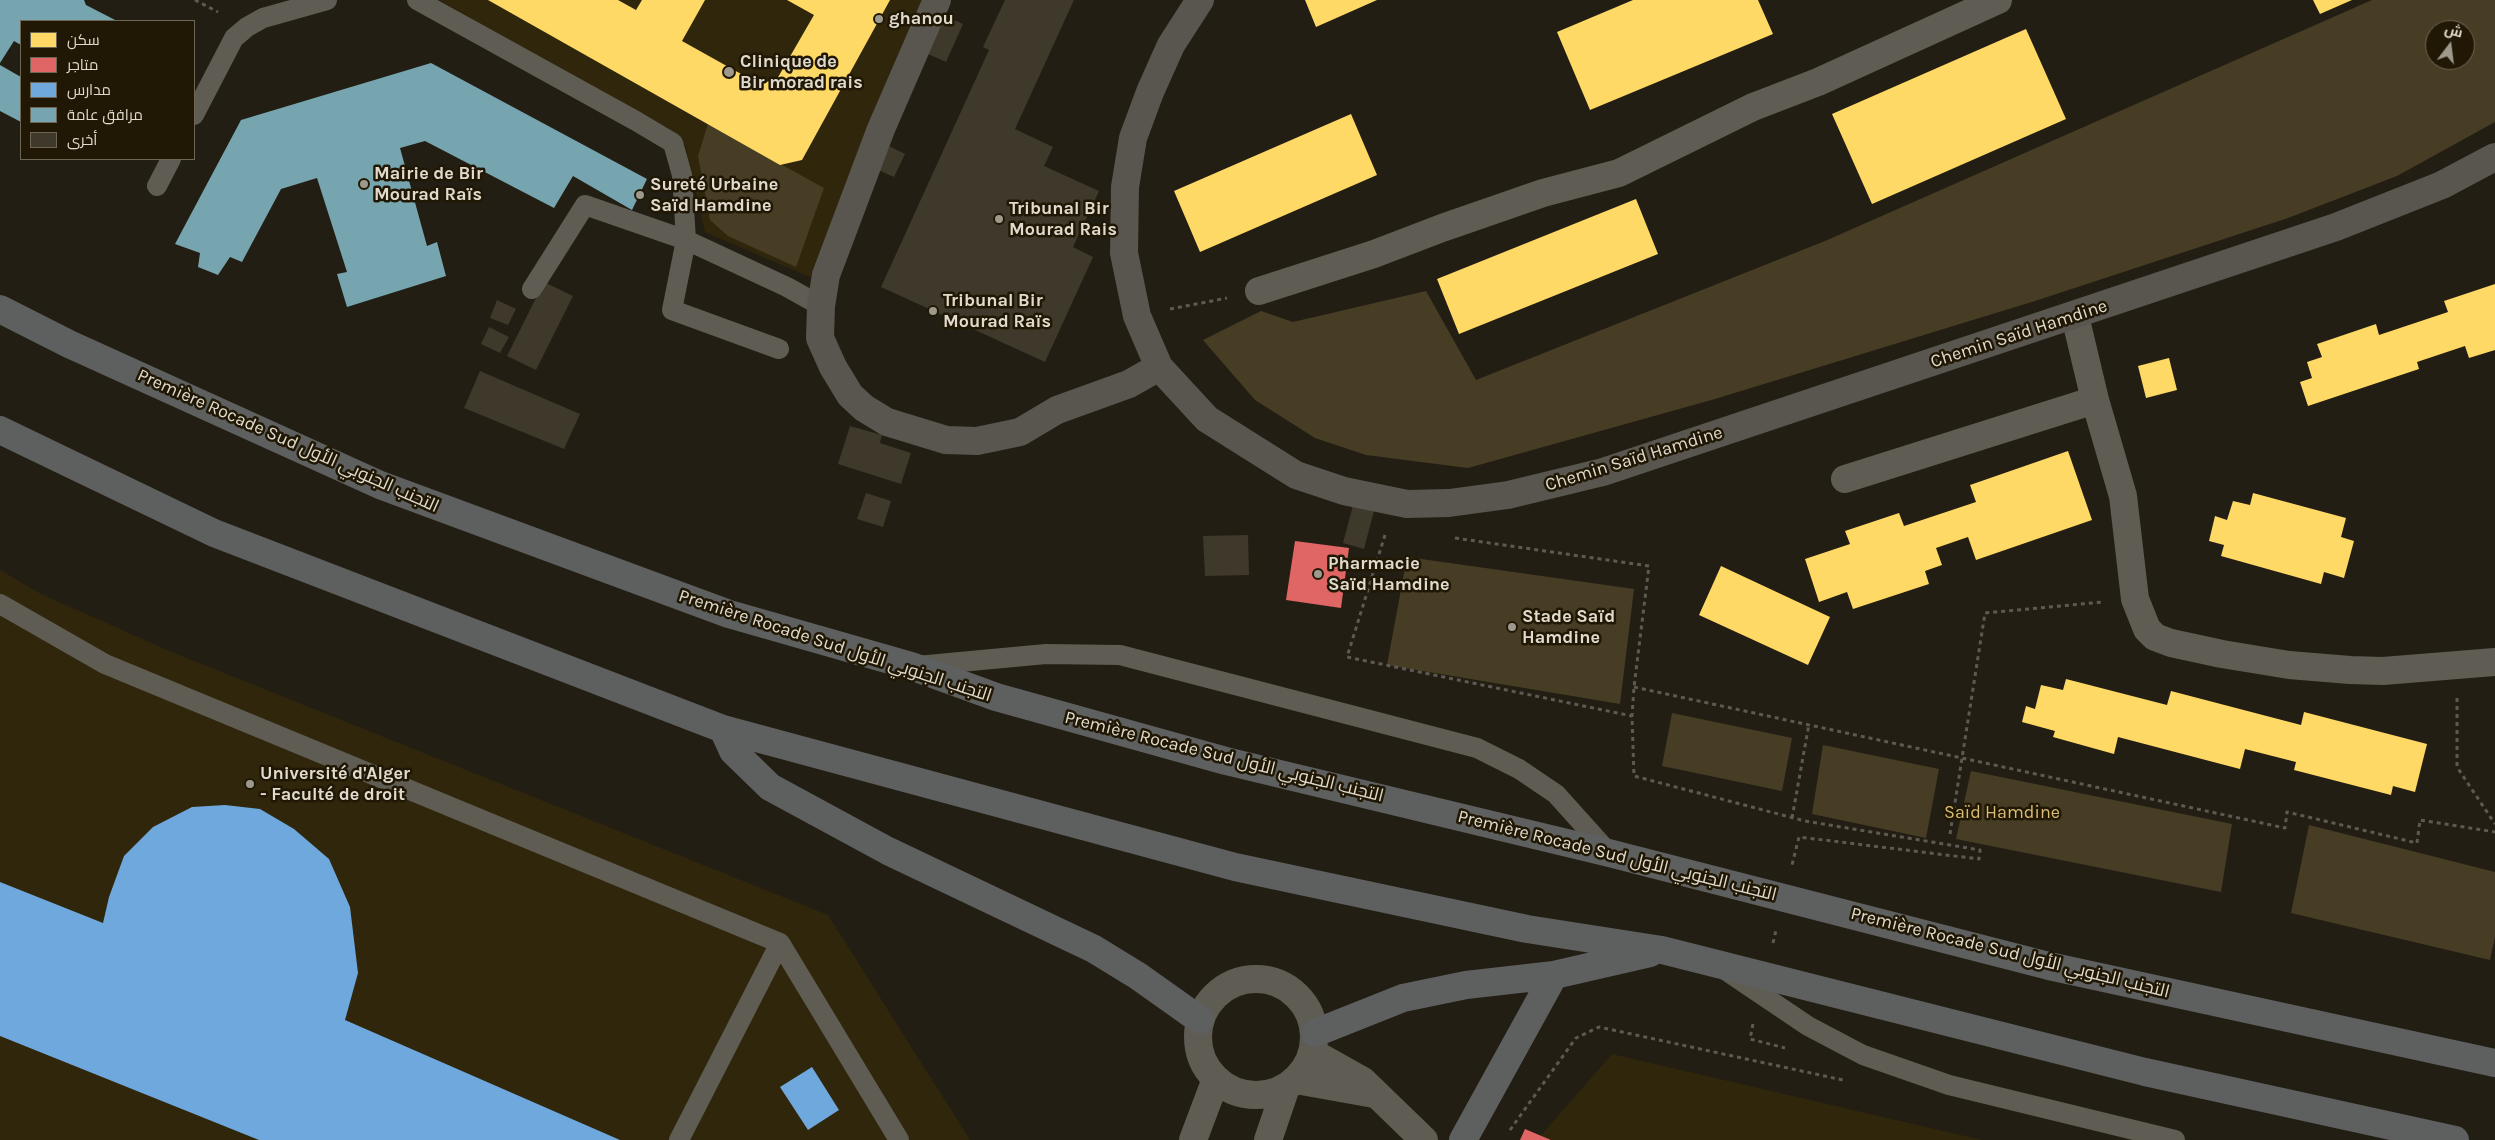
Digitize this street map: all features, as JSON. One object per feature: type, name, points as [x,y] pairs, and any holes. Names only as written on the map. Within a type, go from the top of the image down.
[{"type":"highway","name":"Première Rocade Sud التجنب الجنوبي الأول","points":[[0,309],[70,344],[380,485],[729,614],[911,666],[996,697],[1226,761],[1609,853],[2049,966],[2495,1063]]},
{"type":"highway","points":[[0,430],[214,533],[723,729],[1235,867],[1527,929],[1662,950],[2145,1072],[2455,1140]]},
{"type":"highway","points":[[723,729],[733,751],[770,787],[888,851],[1094,949],[1138,976],[1200,1020]]},
{"type":"highway","points":[[1314,1043],[1403,998],[1466,985],[1554,975],[1662,950]]},
{"type":"highway","points":[[1464,1140],[1554,975]]},
{"type":"main road","points":[[937,0],[881,128],[826,275],[820,306],[820,338],[833,367],[850,395],[864,408],[887,422],[946,440],[977,441],[1020,432],[1057,410],[1129,384],[1159,367]]},
{"type":"main road","name":"Chemin Saïd Hamdine","points":[[1200,0],[1171,46],[1150,92],[1133,138],[1125,187],[1124,253],[1137,316],[1159,367],[1207,419],[1296,475],[1344,491],[1407,504],[1449,503],[1508,495],[1602,472],[2075,316],[2336,227],[2442,184],[2495,157]]},
{"type":"street","points":[[1259,291],[1374,254],[1543,193],[1619,173],[1752,107],[1827,78],[1998,0]]},
{"type":"street","points":[[2075,316],[2095,400],[2123,496],[2135,599],[2148,629],[2155,637],[2171,643],[2222,654],[2289,665],[2350,670],[2383,671],[2495,662]]},
{"type":"street","points":[[1845,480],[2095,400]]},
{"type":"street","points":[[1263,979],[1282,985],[1299,996],[1310,1013],[1314,1043],[1306,1068],[1291,1083],[1263,1095],[1246,1094],[1230,1089],[1216,1079],[1206,1067],[1200,1051],[1198,1036],[1200,1020],[1209,1002],[1224,988],[1243,980],[1263,979]]},
{"type":"street","points":[[1314,1043],[1375,1094],[1424,1140]]},
{"type":"street","points":[[1193,1140],[1216,1079]]},
{"type":"street","points":[[1291,1083],[1375,1094]]},
{"type":"street","points":[[1268,1140],[1291,1083]]},
{"type":"lane","points":[[195,114],[234,38],[247,27],[263,18],[327,0]]},
{"type":"lane","points":[[417,0],[636,120],[673,143],[682,175],[686,240],[672,310],[779,349]]},
{"type":"lane","points":[[157,186],[170,160]]},
{"type":"lane","points":[[532,289],[585,205],[686,240],[787,287],[820,306]]},
{"type":"lane","points":[[0,604],[105,664],[780,943],[899,1140]]},
{"type":"lane","points":[[911,666],[1046,654],[1120,655],[1468,745],[1519,769],[1556,794],[1609,853]]},
{"type":"lane","points":[[679,1140],[780,943]]},
{"type":"lane","points":[[1717,965],[1808,1026],[1863,1055],[1948,1086],[2174,1140]]},
{"type":"path","points":[[1137,316],[1259,291]]},
{"type":"path","points":[[1391,535],[1383,535],[1347,657],[1632,716]]},
{"type":"path","points":[[1446,537],[1649,566],[1634,687],[1632,716],[1634,776],[1792,818],[1980,850],[1979,859],[1799,837],[1792,866]]},
{"type":"path","points":[[1950,834],[1985,613],[2135,599]]},
{"type":"path","points":[[2457,665],[2457,767],[2495,824]]},
{"type":"path","points":[[1634,687],[1962,756],[2285,828],[2287,812],[2417,843],[2420,820],[2495,832]]},
{"type":"path","points":[[1792,818],[1808,724]]},
{"type":"path","points":[[1771,952],[1778,924]]},
{"type":"path","points":[[1750,1039],[1754,1020]]},
{"type":"path","points":[[1508,1132],[1576,1038],[1599,1027],[1724,1053]]},
{"type":"shaded area","name":"Clinique de Bir morad rais","points":[[440,0],[923,0],[812,278],[705,232],[685,145]]},
{"type":"shaded area","name":"Université d'Alger - Faculté de droit","points":[[0,570],[41,594],[174,653],[828,915],[970,1140],[0,1140]]},
{"type":"shaded area","points":[[1612,1054],[1982,1140],[1537,1140]]},
{"type":"green space","points":[[2372,0],[2495,0],[2495,122],[2397,176],[2288,218],[2035,301],[1715,399],[1468,468],[1366,455],[1315,438],[1255,400],[1203,340],[1261,311],[1293,322],[1426,291],[1476,380],[1825,241]]},
{"type":"green space","points":[[708,124],[824,188],[796,267],[728,236],[710,220],[698,156]]},
{"type":"green space","name":"Stade Saïd Hamdine","points":[[1407,557],[1634,589],[1620,704],[1387,665]]},
{"type":"green space","points":[[1672,713],[1792,738],[1782,791],[1662,766]]},
{"type":"green space","points":[[1823,745],[1939,769],[1926,838],[1812,814]]},
{"type":"green space","name":"Saïd Hamdine","points":[[1971,771],[2232,824],[2221,892],[1956,839]]},
{"type":"green space","points":[[2309,825],[2495,872],[2495,937],[2490,960],[2291,913]]},
{"type":"building: سكن","points":[[488,0],[618,0],[636,10],[642,0],[705,0],[682,41],[759,84],[777,79],[814,15],[787,0],[890,0],[802,160],[780,165]]},
{"type":"building: سكن","points":[[1305,0],[1377,0],[1316,27]]},
{"type":"building: سكن","points":[[1633,0],[1758,0],[1773,34],[1590,110],[1557,32]]},
{"type":"building: سكن","points":[[2313,0],[2352,0],[2320,14]]},
{"type":"building: سكن","points":[[2026,29],[2066,119],[1872,204],[1832,114]]},
{"type":"building: سكن","points":[[1351,114],[1377,175],[1200,252],[1174,191]]},
{"type":"building: سكن","points":[[1636,199],[1658,254],[1459,334],[1437,279]]},
{"type":"building: سكن","points":[[2495,284],[2495,350],[2469,358],[2465,346],[2417,362],[2419,369],[2308,406],[2300,382],[2312,378],[2307,362],[2322,357],[2317,344],[2376,324],[2379,335],[2448,312],[2444,301]]},
{"type":"building: سكن","points":[[2169,358],[2177,390],[2146,398],[2138,366]]},
{"type":"building: سكن","points":[[2068,451],[2092,520],[1976,560],[1968,537],[1936,548],[1942,565],[1925,571],[1929,584],[1853,609],[1847,592],[1819,602],[1805,559],[1850,544],[1845,531],[1899,513],[1904,526],[1976,502],[1970,485]]},
{"type":"building: سكن","points":[[2253,493],[2346,518],[2341,537],[2354,541],[2344,578],[2324,572],[2321,584],[2221,556],[2224,545],[2209,541],[2215,516],[2227,520],[2233,501],[2250,505]]},
{"type":"building: سكن","points":[[1721,566],[1830,617],[1808,665],[1699,615]]},
{"type":"building: سكن","points":[[2066,679],[2167,705],[2171,691],[2301,725],[2304,712],[2427,744],[2415,792],[2393,786],[2391,795],[2294,770],[2296,762],[2245,749],[2240,769],[2118,737],[2114,754],[2053,737],[2055,731],[2022,722],[2026,706],[2035,709],[2041,685],[2063,690]]},
{"type":"building: متاجر","name":"Pharmacie Saïd Hamdine","points":[[1295,541],[1349,548],[1341,608],[1286,600]]},
{"type":"building: متاجر","points":[[1525,1129],[1551,1140],[1520,1140]]},
{"type":"building: مدارس","points":[[225,805],[260,809],[294,829],[329,859],[350,907],[358,973],[345,1020],[620,1140],[259,1140],[0,1036],[0,882],[103,923],[109,897],[124,856],[153,827],[192,807]]},
{"type":"building: مدارس","points":[[812,1067],[839,1110],[808,1130],[780,1087]]},
{"type":"building: مرافق عامة","points":[[0,0],[84,0],[86,5],[115,20],[20,20],[20,44],[14,41],[0,63]]},
{"type":"building: مرافق عامة","name":"Mairie de Bir Mourad Raïs","points":[[431,63],[647,179],[632,210],[573,176],[554,208],[425,141],[400,148],[427,246],[437,242],[446,276],[347,307],[337,274],[347,272],[317,178],[281,189],[242,262],[230,257],[218,275],[198,267],[200,253],[175,244],[241,120]]},
{"type":"building: مرافق عامة","points":[[0,65],[20,76],[20,121],[0,111]]},
{"type":"building: أخرى","name":"Tribunal Bir Mourad Rais","points":[[1005,0],[1074,0],[1015,129],[1053,147],[1044,166],[1099,191],[1073,247],[1093,257],[1045,362],[881,287],[989,50],[983,47]]},
{"type":"building: أخرى","points":[[936,12],[963,24],[946,62],[919,50]]},
{"type":"building: أخرى","points":[[889,146],[905,154],[894,177],[878,170]]},
{"type":"building: أخرى","points":[[544,282],[573,296],[536,370],[507,356]]},
{"type":"building: أخرى","points":[[497,300],[516,309],[508,325],[490,318]]},
{"type":"building: أخرى","points":[[489,327],[509,337],[500,353],[481,344]]},
{"type":"building: أخرى","points":[[480,371],[580,414],[564,449],[464,408]]},
{"type":"building: أخرى","points":[[850,426],[882,435],[880,443],[911,453],[901,484],[838,464]]},
{"type":"building: أخرى","points":[[866,493],[891,501],[883,527],[857,519]]},
{"type":"building: أخرى","points":[[1353,505],[1374,511],[1364,549],[1343,543]]},
{"type":"building: أخرى","points":[[1248,535],[1249,575],[1205,576],[1203,536]]},
{"type":"place","name":"ghanou","points":[[879,19]]},
{"type":"place","name":"Clinique de Bir morad rais","points":[[729,72]]},
{"type":"place","name":"Mairie de Bir Mourad Raïs","points":[[364,184]]},
{"type":"place","name":"Sureté Urbaine Saïd Hamdine","points":[[640,195]]},
{"type":"place","name":"Tribunal Bir Mourad Rais","points":[[999,219]]},
{"type":"place","name":"Tribunal Bir Mourad Raïs","points":[[933,311]]},
{"type":"place","name":"Pharmacie Saïd Hamdine","points":[[1318,574]]},
{"type":"place","name":"Stade Saïd Hamdine","points":[[1512,627]]},
{"type":"place","name":"Université d'Alger - Faculté de droit","points":[[250,784]]}]
